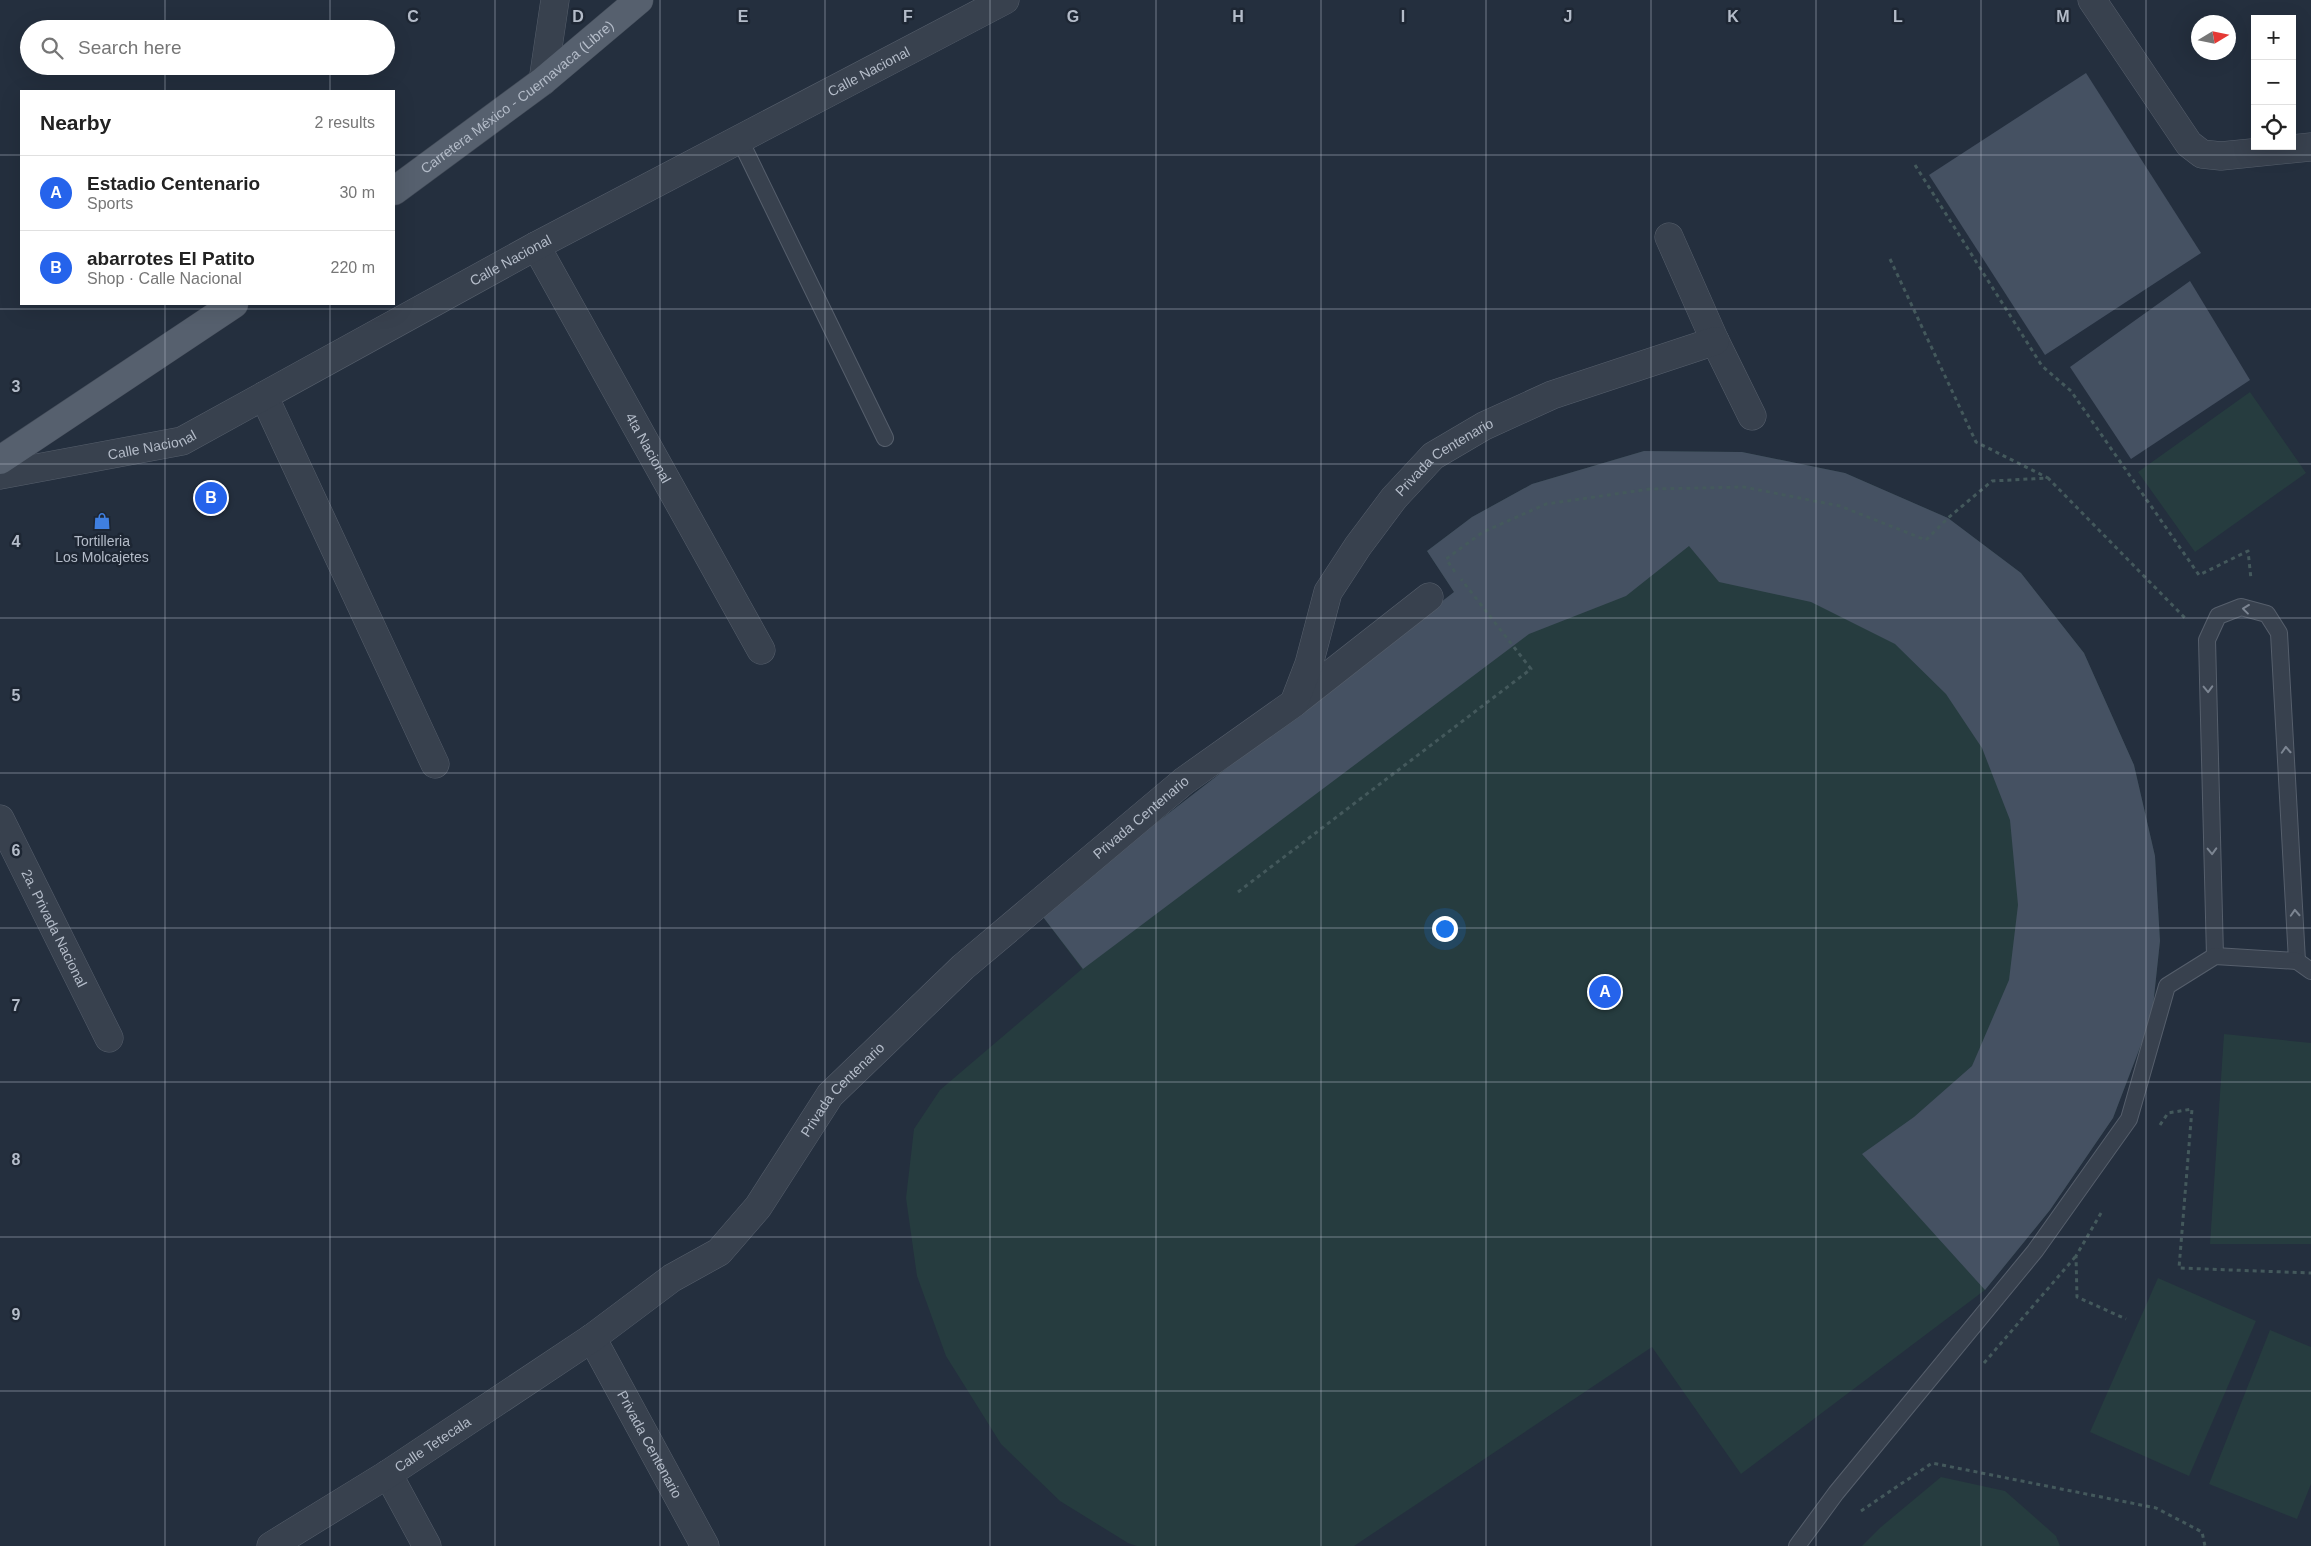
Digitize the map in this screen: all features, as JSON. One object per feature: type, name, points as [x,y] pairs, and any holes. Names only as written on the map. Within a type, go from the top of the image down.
[{"type":"main road","name":"Carretera México - Cuernavaca (Libre)","points":[[395,190],[543,82],[639,0]]},
{"type":"main road","points":[[0,460],[232,305]]},
{"type":"street","points":[[543,82],[555,0]]},
{"type":"street","name":"Calle Nacional","points":[[0,475],[182,441],[536,246],[1005,0]]},
{"type":"street","points":[[2092,0],[2189,144],[2202,154],[2221,156],[2311,147]]},
{"type":"street","points":[[1669,237],[1715,341],[1752,416]]},
{"type":"street","name":"4ta Nacional","points":[[536,246],[761,650]]},
{"type":"street","name":"Privada Centenario","points":[[1294,703],[1309,664],[1328,592],[1376,522],[1433,456],[1484,426],[1552,395],[1715,341]]},
{"type":"street","points":[[264,396],[435,764]]},
{"type":"street","name":"Privada Centenario","points":[[705,1546],[592,1338],[672,1278],[719,1252],[758,1207],[830,1095],[963,967],[1184,781],[1294,703],[1429,596]]},
{"type":"street","name":"2a. Privada Nacional","points":[[0,819],[109,1038]]},
{"type":"street","name":"Calle Tetecala","points":[[271,1546],[388,1474],[592,1338]]},
{"type":"street","points":[[388,1474],[427,1546]]},
{"type":"lane","points":[[740,140],[885,438]]},
{"type":"lane","points":[[2215,956],[2206,640],[2218,616],[2241,607],[2267,614],[2279,633],[2298,961]]},
{"type":"lane","points":[[1797,1546],[1836,1493],[2035,1251],[2130,1119],[2166,986],[2215,956],[2298,961],[2311,971]]},
{"type":"path","points":[[1916,164],[2042,366],[2071,391],[2199,575],[2248,551],[2255,611]]},
{"type":"path","points":[[1890,259],[1976,442],[2048,478],[2206,640]]},
{"type":"path","points":[[1238,892],[1531,669],[1446,559],[1483,532],[1546,504],[1650,489],[1744,487],[1840,506],[1926,540],[1948,518],[1992,481],[2048,478]]},
{"type":"path","points":[[2157,1129],[2168,1113],[2192,1108],[2179,1268],[2311,1273]]},
{"type":"path","points":[[2105,1207],[2076,1256],[2077,1297],[2126,1319]]},
{"type":"path","points":[[1861,1512],[1932,1463],[2156,1508],[2202,1532],[2205,1546]]},
{"type":"green space","points":[[2250,392],[2306,473],[2195,552],[2138,472]]},
{"type":"green space","points":[[1644,451],[1742,452],[1845,473],[1948,518],[2021,573],[2084,653],[2134,765],[2155,856],[2160,941],[2152,1016],[2113,1118],[2050,1210],[1985,1290],[1741,1474],[1652,1347],[1354,1546],[1137,1546],[1128,1543],[1060,1501],[1001,1444],[946,1356],[917,1276],[906,1198],[914,1129],[940,1090],[1082,969],[1040,913],[1454,592],[1427,551],[1472,517],[1532,484]]},
{"type":"green space","points":[[2224,1034],[2311,1043],[2311,1244],[2210,1244]]},
{"type":"green space","points":[[2158,1278],[2256,1321],[2189,1476],[2090,1432]]},
{"type":"green space","points":[[2270,1330],[2311,1347],[2311,1484],[2297,1519],[2209,1484]]},
{"type":"green space","points":[[1941,1477],[2005,1491],[2056,1536],[2060,1546],[1862,1546],[1881,1527]]},
{"type":"building","points":[[2086,73],[2201,253],[2045,355],[1929,175]]},
{"type":"building","points":[[2190,281],[2250,380],[2131,459],[2070,367]]},
{"type":"building","points":[[1644,451],[1742,452],[1845,473],[1948,518],[2021,573],[2084,653],[2134,765],[2155,856],[2160,941],[2152,1016],[2113,1118],[2050,1210],[1985,1290],[1862,1154],[1914,1117],[1972,1066],[2009,980],[2018,905],[2010,820],[1982,748],[1946,694],[1895,644],[1811,602],[1719,582],[1689,546],[1626,596],[1529,634],[1083,969],[1040,913],[1454,592],[1427,551],[1472,517],[1532,484]]},
{"type":"place","name":"abarrotes El Patito","points":[[211,498]]},
{"type":"place","name":"Tortilleria Los Molcajetes","points":[[102,521]]},
{"type":"place","name":"Estadio Centenario","points":[[1605,992]]}]
